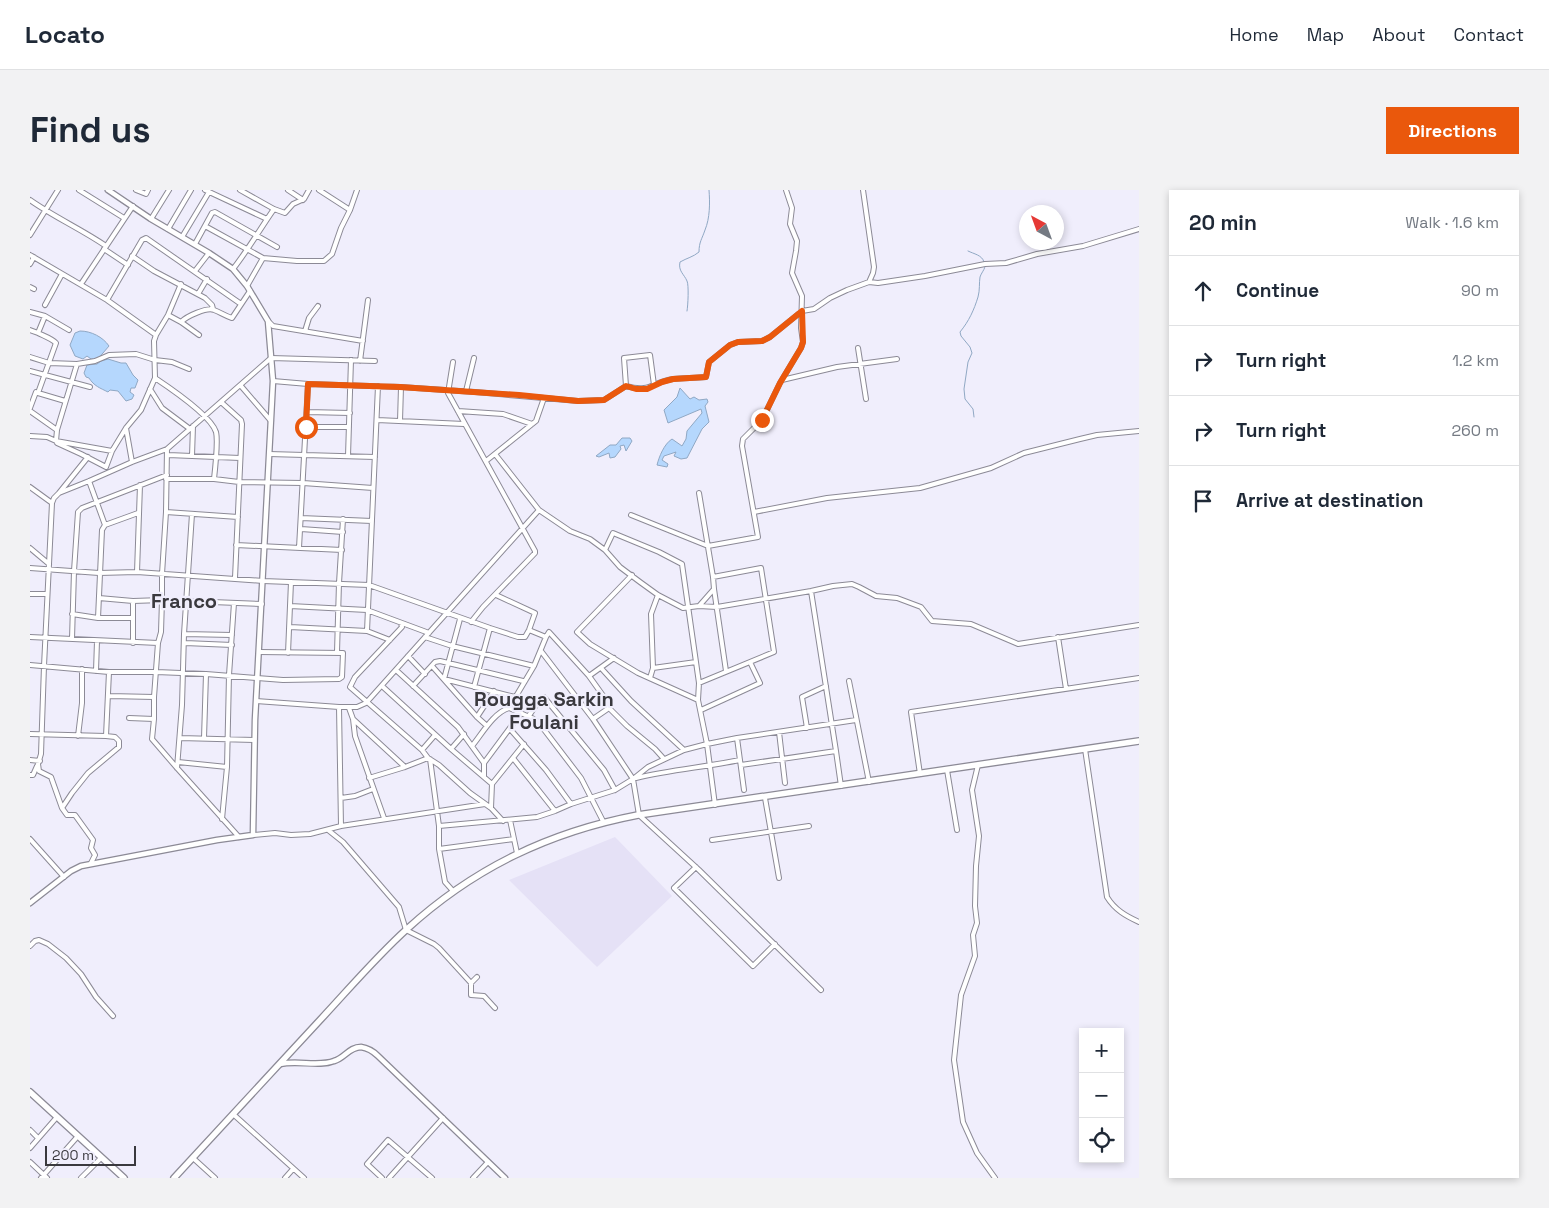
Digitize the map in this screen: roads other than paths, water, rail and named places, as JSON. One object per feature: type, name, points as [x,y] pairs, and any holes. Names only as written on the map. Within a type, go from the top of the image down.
[{"type":"highway","points":[[174,1178],[363,973],[406,930],[478,874],[517,853],[555,837],[640,815],[1139,741]]},
{"type":"highway","points":[[30,1092],[124,1178]]},
{"type":"street","points":[[30,235],[58,190]]},
{"type":"street","points":[[80,190],[124,218]]},
{"type":"street","points":[[108,190],[151,219],[210,253],[232,269],[248,288],[273,326],[363,341]]},
{"type":"street","points":[[116,195],[119,190]]},
{"type":"street","points":[[136,190],[144,195],[148,190]]},
{"type":"street","points":[[151,219],[169,190]]},
{"type":"street","points":[[168,229],[191,190]]},
{"type":"street","points":[[288,190],[303,200]]},
{"type":"street","points":[[242,191],[274,209],[286,213],[293,204],[303,200],[309,190]]},
{"type":"street","points":[[319,190],[350,210]]},
{"type":"street","points":[[205,226],[263,258],[324,261],[332,254],[356,190]]},
{"type":"street","points":[[630,515],[708,546],[758,537],[742,439],[762,420],[803,342],[802,296],[792,273],[797,241],[790,224],[792,208],[786,190]]},
{"type":"street","points":[[863,190],[874,267],[869,282]]},
{"type":"street","points":[[182,237],[207,191],[267,219]]},
{"type":"street","points":[[30,200],[44,210],[93,237],[128,265]]},
{"type":"street","points":[[81,284],[132,206]]},
{"type":"street","points":[[232,269],[248,250],[274,209]]},
{"type":"street","points":[[195,244],[212,213],[215,212],[277,247]]},
{"type":"street","points":[[273,381],[466,391],[578,401],[604,400],[626,386],[636,389],[647,389],[673,379],[706,377],[709,362],[730,345],[738,342],[762,341],[770,337],[802,311],[814,309],[830,298],[869,282],[916,277],[985,264],[1006,263],[1037,254],[1083,246],[1139,229]]},
{"type":"street","points":[[107,300],[142,240],[146,238],[242,304]]},
{"type":"street","points":[[195,272],[210,253]]},
{"type":"street","points":[[30,264],[32,256],[107,300],[156,335]]},
{"type":"street","points":[[132,256],[154,271],[198,294],[212,305],[217,313],[232,318],[242,304],[263,258]]},
{"type":"street","points":[[45,305],[62,274]]},
{"type":"street","points":[[198,294],[207,279]]},
{"type":"street","points":[[103,475],[112,450],[126,428],[141,410],[155,378],[156,335],[168,315],[181,284]]},
{"type":"street","points":[[360,360],[368,300]]},
{"type":"street","points":[[305,331],[309,318],[318,306]]},
{"type":"street","points":[[181,322],[193,314],[213,309]]},
{"type":"street","points":[[30,312],[45,316],[69,330]]},
{"type":"street","points":[[168,315],[199,335]]},
{"type":"street","points":[[38,333],[45,316]]},
{"type":"street","points":[[253,835],[254,740],[273,381],[268,321]]},
{"type":"street","points":[[30,330],[56,343],[30,410],[57,430]]},
{"type":"street","points":[[858,348],[866,399]]},
{"type":"street","points":[[30,357],[49,363],[77,364],[94,361],[109,355],[136,354],[155,360],[172,362],[189,369]]},
{"type":"street","points":[[626,386],[624,358],[650,355],[654,386]]},
{"type":"street","points":[[59,493],[167,449],[271,358],[375,361]]},
{"type":"street","points":[[466,391],[474,358]]},
{"type":"street","points":[[782,380],[837,368],[897,359]]},
{"type":"street","points":[[348,456],[351,360]]},
{"type":"street","points":[[453,362],[448,393],[535,551],[471,622]]},
{"type":"street","points":[[77,364],[57,430],[57,443],[106,467]]},
{"type":"street","points":[[30,371],[90,387]]},
{"type":"street","points":[[155,378],[175,392],[204,417],[216,432],[214,479]]},
{"type":"street","points":[[300,548],[308,384]]},
{"type":"street","points":[[241,386],[271,421]]},
{"type":"street","points":[[367,631],[378,386]]},
{"type":"street","points":[[400,387],[400,421]]},
{"type":"street","points":[[150,389],[162,408],[192,427]]},
{"type":"street","points":[[38,393],[65,401]]},
{"type":"street","points":[[486,461],[536,420],[544,398]]},
{"type":"street","points":[[221,402],[242,422],[235,578]]},
{"type":"street","points":[[458,411],[503,414],[532,424]]},
{"type":"street","points":[[306,412],[350,413]]},
{"type":"street","points":[[377,420],[464,424]]},
{"type":"street","points":[[192,427],[192,456]]},
{"type":"street","points":[[306,427],[349,427]]},
{"type":"street","points":[[126,428],[132,462]]},
{"type":"street","points":[[754,512],[827,498],[920,488],[991,468],[1024,453],[1080,438],[1139,432]]},
{"type":"street","points":[[30,436],[46,437],[57,441],[112,450]]},
{"type":"street","points":[[167,449],[161,632],[158,643],[153,740],[240,837]]},
{"type":"street","points":[[269,454],[375,457]]},
{"type":"street","points":[[495,454],[539,510],[559,525],[590,539],[605,550],[620,567],[658,595],[684,608],[699,606],[717,607],[852,584],[876,596],[896,598],[921,607],[932,621],[971,624],[1018,644],[1139,625]]},
{"type":"street","points":[[168,455],[240,458]]},
{"type":"street","points":[[30,775],[33,775],[41,754],[52,503],[54,498],[88,457]]},
{"type":"street","points":[[72,639],[78,512],[82,508],[166,477],[373,488]]},
{"type":"street","points":[[89,481],[105,525]]},
{"type":"street","points":[[137,572],[140,485]]},
{"type":"street","points":[[30,487],[52,503]]},
{"type":"street","points":[[699,493],[726,672]]},
{"type":"street","points":[[256,701],[349,708],[357,707],[366,702],[539,510]]},
{"type":"street","points":[[166,512],[238,517]]},
{"type":"street","points":[[98,618],[101,533],[105,525],[138,513]]},
{"type":"street","points":[[177,768],[192,514]]},
{"type":"street","points":[[301,518],[372,521]]},
{"type":"street","points":[[337,652],[343,519]]},
{"type":"street","points":[[301,529],[343,532]]},
{"type":"street","points":[[605,550],[613,533],[659,552],[682,564],[699,683],[698,700],[707,744],[715,804]]},
{"type":"street","points":[[236,545],[342,550]]},
{"type":"street","points":[[30,548],[50,564]]},
{"type":"street","points":[[30,568],[368,585],[471,622],[524,637],[529,630],[535,613],[496,595]]},
{"type":"street","points":[[699,683],[774,652],[762,568],[713,577]]},
{"type":"street","points":[[632,575],[577,632],[590,644],[638,674],[698,700]]},
{"type":"street","points":[[288,653],[291,582]]},
{"type":"street","points":[[699,606],[714,589]]},
{"type":"street","points":[[811,591],[841,786]]},
{"type":"street","points":[[30,594],[47,594]]},
{"type":"street","points":[[650,678],[653,668],[651,614],[658,595]]},
{"type":"street","points":[[99,598],[133,601],[162,600]]},
{"type":"street","points":[[133,601],[133,642]]},
{"type":"street","points":[[187,601],[262,604]]},
{"type":"street","points":[[222,819],[227,767],[229,675],[234,602]]},
{"type":"street","points":[[290,606],[367,610],[429,633]]},
{"type":"street","points":[[72,614],[98,618],[134,618]]},
{"type":"street","points":[[444,679],[460,618]]},
{"type":"street","points":[[401,623],[402,627],[352,680],[350,687],[429,758],[470,793],[491,808],[503,821]]},
{"type":"street","points":[[290,627],[367,631],[390,640]]},
{"type":"street","points":[[474,687],[490,628]]},
{"type":"street","points":[[529,630],[546,637]]},
{"type":"street","points":[[509,708],[523,681],[534,666],[549,632],[589,676],[604,697],[609,708],[664,759]]},
{"type":"street","points":[[184,634],[232,635]]},
{"type":"street","points":[[30,637],[158,643]]},
{"type":"street","points":[[425,637],[452,646],[534,666]]},
{"type":"street","points":[[1058,637],[1066,689]]},
{"type":"street","points":[[96,671],[98,641]]},
{"type":"street","points":[[185,643],[232,645]]},
{"type":"street","points":[[541,651],[593,719],[633,778],[640,815],[696,867],[821,990]]},
{"type":"street","points":[[30,665],[109,672],[183,672],[283,680],[340,679],[342,676],[343,653],[259,652]]},
{"type":"street","points":[[408,656],[425,674]]},
{"type":"street","points":[[589,676],[614,658]]},
{"type":"street","points":[[413,686],[434,662],[440,661],[523,681]]},
{"type":"street","points":[[653,668],[696,662]]},
{"type":"street","points":[[700,710],[760,683],[750,662]]},
{"type":"street","points":[[432,666],[487,726]]},
{"type":"street","points":[[601,668],[631,701],[684,750]]},
{"type":"street","points":[[78,736],[82,704],[82,669]]},
{"type":"street","points":[[396,670],[464,734],[484,763],[484,777]]},
{"type":"street","points":[[106,736],[109,672]]},
{"type":"street","points":[[204,738],[206,674]]},
{"type":"street","points":[[920,774],[911,712],[1139,678]]},
{"type":"street","points":[[444,679],[515,697]]},
{"type":"street","points":[[849,681],[869,782]]},
{"type":"street","points":[[382,686],[492,784]]},
{"type":"street","points":[[806,728],[802,697],[826,686]]},
{"type":"street","points":[[477,717],[494,691]]},
{"type":"street","points":[[109,696],[154,697]]},
{"type":"street","points":[[528,717],[540,698],[544,697],[604,770],[615,790]]},
{"type":"street","points":[[340,707],[341,826]]},
{"type":"street","points":[[349,708],[353,719],[355,736],[384,818]]},
{"type":"street","points":[[472,746],[502,710],[509,708],[539,723],[581,778],[604,823]]},
{"type":"street","points":[[593,719],[609,708]]},
{"type":"street","points":[[484,763],[521,713]]},
{"type":"street","points":[[129,718],[154,719]]},
{"type":"street","points":[[353,719],[405,767]]},
{"type":"street","points":[[439,826],[537,817],[590,797],[615,790],[643,770],[684,750],[737,738],[856,720]]},
{"type":"street","points":[[510,729],[546,770],[571,804]]},
{"type":"street","points":[[779,732],[785,783]]},
{"type":"street","points":[[30,734],[106,736],[118,739],[119,747],[88,773],[62,808]]},
{"type":"street","points":[[452,750],[464,734]]},
{"type":"street","points":[[422,750],[436,735]]},
{"type":"street","points":[[180,738],[254,740]]},
{"type":"street","points":[[737,738],[744,790]]},
{"type":"street","points":[[491,808],[492,784],[524,744]]},
{"type":"street","points":[[1085,749],[1107,897],[1111,904],[1120,912],[1139,922]]},
{"type":"street","points":[[633,778],[836,750]]},
{"type":"street","points":[[369,778],[429,758]]},
{"type":"street","points":[[429,758],[439,826],[439,849],[445,882],[453,892]]},
{"type":"street","points":[[512,758],[555,811]]},
{"type":"street","points":[[30,760],[39,762]]},
{"type":"street","points":[[39,762],[39,771],[50,777],[62,808],[67,815],[75,815],[93,840],[91,848],[96,855],[91,863]]},
{"type":"street","points":[[178,762],[227,767]]},
{"type":"street","points":[[978,765],[972,790],[979,836],[974,906],[977,923],[973,935],[975,956],[961,995],[954,1060],[964,1122],[977,1153],[995,1178]]},
{"type":"street","points":[[947,770],[957,830]]},
{"type":"street","points":[[341,798],[355,796],[373,789]]},
{"type":"street","points":[[469,805],[470,793]]},
{"type":"street","points":[[764,798],[778,878]]},
{"type":"street","points":[[30,903],[75,868],[91,863],[253,835],[274,833],[291,835],[310,834],[384,818],[486,804]]},
{"type":"street","points":[[510,820],[517,853]]},
{"type":"street","points":[[712,840],[809,826]]},
{"type":"street","points":[[328,830],[343,842],[399,906],[406,930],[434,944],[471,983],[471,995],[484,996],[495,1008]]},
{"type":"street","points":[[30,839],[64,877]]},
{"type":"street","points":[[439,849],[514,839]]},
{"type":"street","points":[[696,867],[674,888],[753,966],[775,944]]},
{"type":"street","points":[[30,946],[34,941],[39,940],[56,950],[81,974],[96,997],[113,1016]]},
{"type":"street","points":[[471,983],[478,977]]},
{"type":"street","points":[[280,1064],[297,1062],[329,1063],[338,1060],[351,1050],[364,1047],[378,1056],[505,1178]]},
{"type":"street","points":[[234,1114],[304,1178]]},
{"type":"street","points":[[30,1148],[57,1117]]},
{"type":"street","points":[[389,1178],[443,1118]]},
{"type":"street","points":[[30,1130],[38,1138]]},
{"type":"street","points":[[30,1162],[44,1177],[78,1136]]},
{"type":"street","points":[[382,1178],[367,1164],[388,1140],[432,1178]]},
{"type":"street","points":[[81,1178],[101,1158]]},
{"type":"street","points":[[193,1158],[215,1178]]},
{"type":"street","points":[[472,1178],[488,1162]]},
{"type":"street","points":[[285,1178],[294,1168]]},
{"type":"water","points":[[80,331],[96,335],[109,346],[97,360],[87,356],[83,359],[75,356],[70,345],[75,333]]},
{"type":"water","points":[[108,359],[126,363],[138,380],[135,388],[131,388],[130,392],[134,395],[132,399],[126,401],[118,391],[110,390],[108,392],[97,387],[86,377],[84,373],[87,365],[97,364]]},
{"type":"water","points":[[680,388],[690,399],[694,397],[699,400],[707,399],[708,402],[705,406],[709,422],[702,429],[687,458],[681,459],[674,456],[676,452],[664,456],[662,460],[668,464],[667,467],[657,465],[667,444],[672,439],[682,446],[686,439],[687,431],[702,413],[701,409],[668,423],[664,410],[677,397]]},
{"type":"water","points":[[622,438],[630,438],[632,441],[626,451],[624,445],[620,446],[621,449],[615,457],[610,458],[609,453],[599,457],[596,456],[610,445],[616,445]]},
{"type":"waterway","points":[[687,311],[688,283],[681,270],[680,262],[699,252],[709,215],[709,190]]},
{"type":"waterway","points":[[968,251],[982,258],[985,266],[980,277],[979,294],[975,306],[969,320],[960,332],[972,353],[968,362],[964,389],[965,399],[973,409],[974,417]]},
{"type":"district","name":"Franco","points":[[184,601]]},
{"type":"district","name":"Rougga Sarkin Foulani","points":[[544,710]]}]
